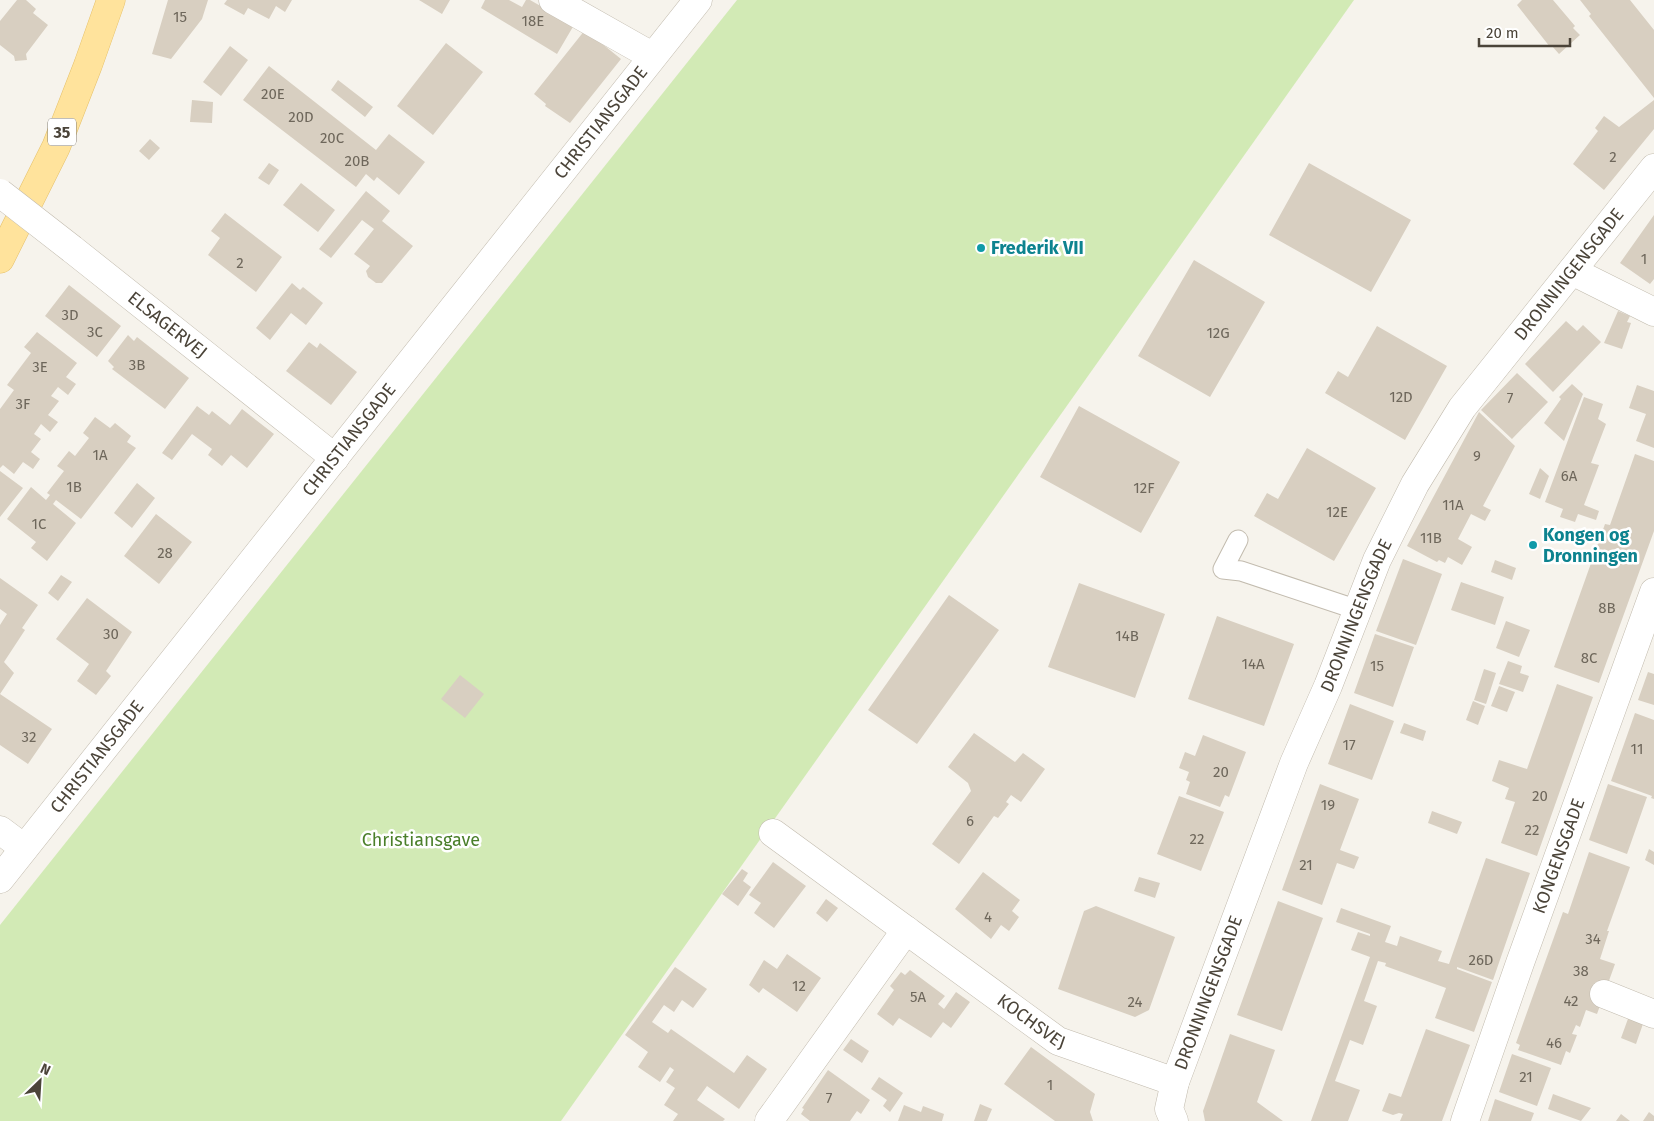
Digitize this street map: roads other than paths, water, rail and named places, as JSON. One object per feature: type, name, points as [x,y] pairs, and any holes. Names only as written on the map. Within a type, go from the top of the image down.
[{"type":"main road","name":"35","points":[[0,259],[56,147],[111,0]]},
{"type":"street","points":[[552,0],[652,56]]},
{"type":"street","name":"CHRISTIANSGADE","points":[[0,879],[698,0]]},
{"type":"street","name":"DRONNINGENSGADE","points":[[1174,1121],[1170,1109],[1175,1082],[1294,763],[1328,686],[1377,560],[1416,484],[1462,408],[1654,168]]},
{"type":"street","name":"ELSAGERVEJ","points":[[0,192],[335,458]]},
{"type":"street","points":[[1572,271],[1651,305]]},
{"type":"street","name":"KONGENSGADE","points":[[1465,1121],[1530,966],[1654,592]]},
{"type":"street","points":[[0,830],[24,848]]},
{"type":"street","name":"KOCHSVEJ","points":[[774,832],[1058,1041],[1175,1082]]},
{"type":"street","points":[[769,1121],[906,930]]},
{"type":"street","points":[[1604,994],[1654,1014]]},
{"type":"lane","points":[[1238,540],[1223,569],[1241,571],[1358,610]]},
{"type":"place","name":"Frederik VII","points":[[981,248]]},
{"type":"place","name":"Kongen og Dronningen","points":[[1533,545]]},
{"type":"park label","name":"Christiansgave","points":[[421,840]]}]
